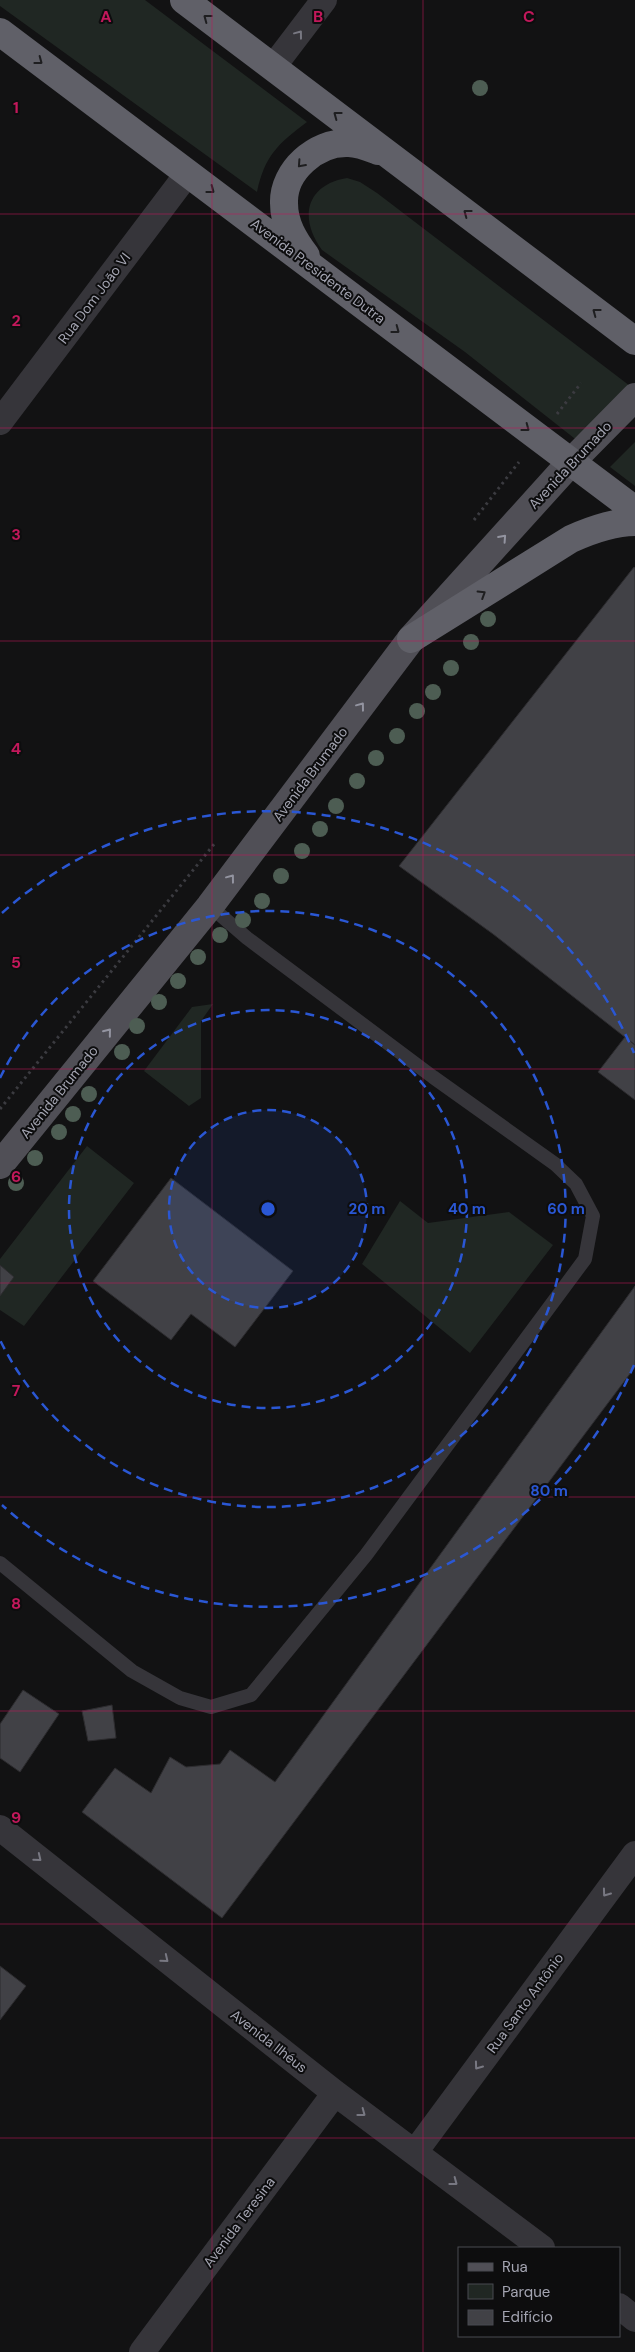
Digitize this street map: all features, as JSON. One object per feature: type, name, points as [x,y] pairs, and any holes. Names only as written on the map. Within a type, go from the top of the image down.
[{"type":"highway","points":[[184,0],[635,341]]},
{"type":"highway","name":"Avenida Presidente Dutra","points":[[0,32],[635,510]]},
{"type":"highway","points":[[315,269],[292,238],[287,220],[284,203],[286,186],[295,171],[309,156],[327,146],[347,142],[364,145],[393,157]]},
{"type":"highway","points":[[411,639],[571,539],[621,522],[635,522]]},
{"type":"main road","name":"Avenida Brumado","points":[[0,1165],[210,906],[411,639],[571,462],[635,397]]},
{"type":"street","points":[[273,67],[324,0]]},
{"type":"street","name":"Rua Dom João VI","points":[[0,422],[188,173]]},
{"type":"street","name":"Avenida Ilhéus","points":[[0,1828],[336,2093],[541,2247]]},
{"type":"street","name":"Rua Santo Antônio","points":[[415,2152],[635,1854]]},
{"type":"street","name":"Avenida Teresina","points":[[142,2352],[336,2093]]},
{"type":"street","points":[[620,2307],[635,2318]]},
{"type":"lane","points":[[0,1563],[132,1671],[180,1698],[210,1707],[251,1695],[366,1555],[585,1259],[593,1216],[576,1184],[556,1164],[425,1071],[247,938],[210,906]]},
{"type":"green space","points":[[0,0],[145,0],[307,122],[274,151],[264,169],[257,192],[0,6]]},
{"type":"green space","points":[[347,178],[360,182],[377,193],[634,389],[579,442],[465,352],[322,250],[310,227],[310,205],[322,188]]},
{"type":"green space","points":[[635,442],[635,486],[610,467]]},
{"type":"green space","points":[[213,1004],[201,1021],[201,1098],[189,1106],[144,1071],[192,1007]]},
{"type":"green space","points":[[87,1146],[134,1183],[24,1326],[0,1310],[0,1259]]},
{"type":"green space","points":[[400,1201],[428,1223],[509,1212],[553,1245],[470,1353],[362,1264]]},
{"type":"building","points":[[634,567],[635,1045],[493,934],[399,866]]},
{"type":"building","points":[[625,1037],[635,1045],[635,1100],[598,1072]]},
{"type":"building","points":[[171,1178],[293,1271],[235,1347],[191,1314],[171,1340],[93,1281]]},
{"type":"building","points":[[0,1265],[14,1277],[0,1296]]},
{"type":"building","points":[[635,1286],[635,1367],[222,1918],[82,1812],[115,1768],[151,1793],[170,1757],[186,1767],[220,1764],[230,1750],[275,1782]]},
{"type":"building","points":[[23,1690],[59,1714],[20,1772],[0,1758],[0,1724]]},
{"type":"building","points":[[112,1705],[116,1738],[88,1741],[82,1711]]},
{"type":"building","points":[[0,1966],[26,1986],[0,2020]]}]
